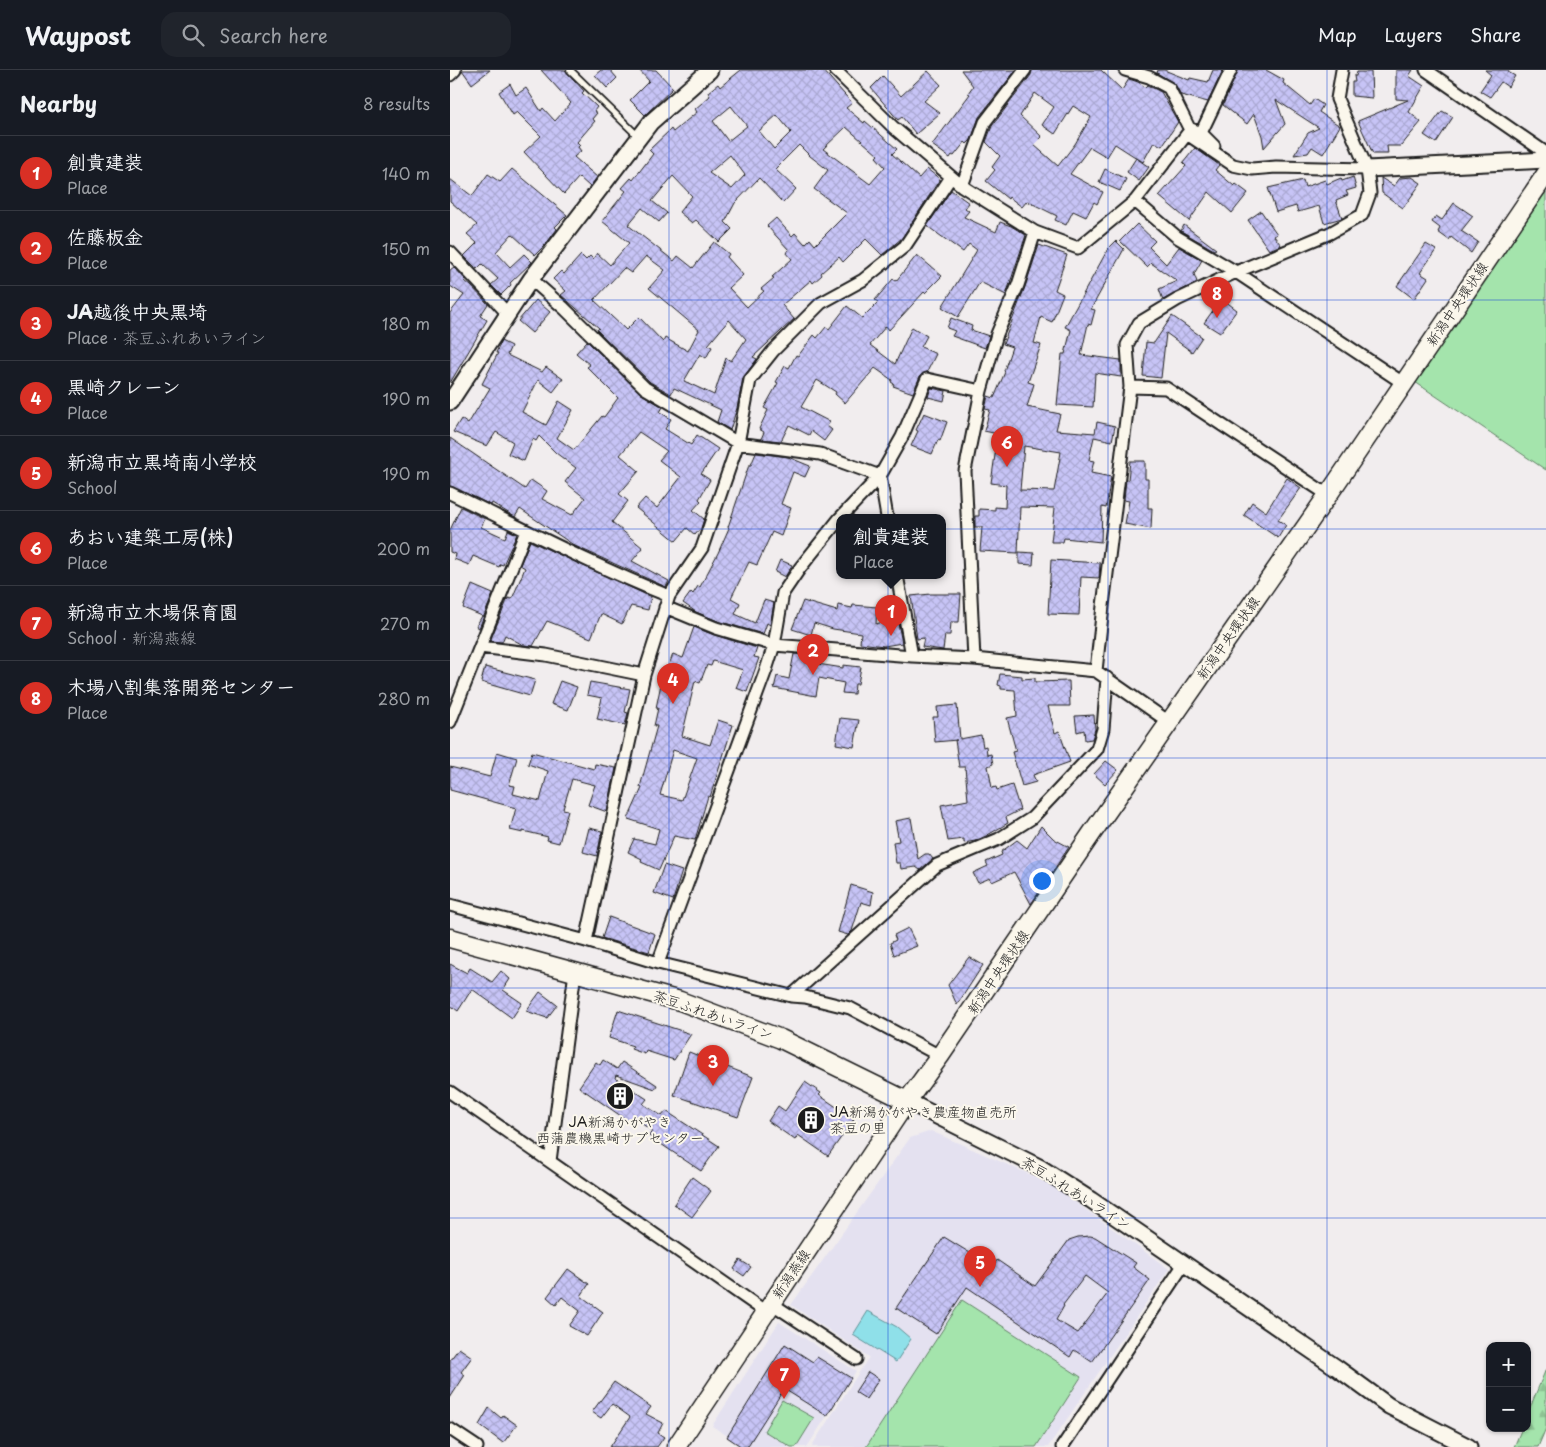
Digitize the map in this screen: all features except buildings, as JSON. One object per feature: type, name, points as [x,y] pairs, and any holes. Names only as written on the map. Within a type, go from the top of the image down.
[{"type":"main road","name":"新潟中央環状線","points":[[907,1101],[1328,495],[1546,174]]},
{"type":"main road","name":"茶豆ふれあいライン","points":[[450,938],[680,1001],[781,1039],[907,1101]]},
{"type":"main road","name":"新潟燕線","points":[[676,1447],[907,1101]]},
{"type":"street","points":[[450,75],[455,70]]},
{"type":"street","points":[[452,395],[531,279],[639,137],[651,122],[710,70]]},
{"type":"street","points":[[835,70],[893,127],[962,186],[1035,232],[1078,248],[1135,201],[1187,134],[1233,165],[1252,169],[1276,167],[1367,169],[1546,160]]},
{"type":"street","points":[[962,186],[985,122],[1025,70]]},
{"type":"street","points":[[1125,70],[1149,77],[1169,88],[1189,128],[1201,133],[1233,165]]},
{"type":"street","points":[[1201,133],[1231,70]]},
{"type":"street","points":[[1096,670],[1102,606],[1130,387],[1127,345],[1139,323],[1178,300],[1236,272],[1330,233],[1362,215],[1370,193],[1367,169],[1337,99],[1342,70]]},
{"type":"street","points":[[1426,70],[1546,153]]},
{"type":"street","points":[[586,941],[644,675],[667,602],[702,548],[738,443],[750,380],[772,350],[821,303],[863,280],[905,246],[951,177]]},
{"type":"street","points":[[1135,201],[1177,237],[1236,272],[1403,383]]},
{"type":"street","points":[[974,659],[965,471],[981,391],[997,334],[1018,285],[1035,232]]},
{"type":"street","points":[[450,252],[508,314]]},
{"type":"street","points":[[531,279],[564,308],[645,388],[738,443],[820,454],[880,476]]},
{"type":"street","points":[[844,514],[880,476],[902,437],[927,378],[981,391]]},
{"type":"street","points":[[1130,387],[1166,388],[1328,495]]},
{"type":"street","points":[[880,476],[886,514]]},
{"type":"street","points":[[450,493],[641,585],[667,602],[716,628],[774,645],[974,659],[1096,670],[1169,722]]},
{"type":"street","points":[[658,963],[774,645],[783,594],[800,568],[836,523]]},
{"type":"street","points":[[450,722],[526,531]]},
{"type":"street","points":[[898,579],[912,656]]},
{"type":"street","points":[[480,647],[546,655],[644,675]]},
{"type":"street","points":[[791,996],[937,865],[999,839],[1032,818],[1097,749],[1103,729],[1106,678]]},
{"type":"street","points":[[450,905],[586,941],[658,963],[791,996],[806,997],[850,1008],[940,1056]]},
{"type":"street","points":[[550,1161],[575,972]]},
{"type":"street","points":[[450,1092],[768,1308],[856,1359]]},
{"type":"street","name":"茶豆ふれあいライン","points":[[907,1101],[1041,1168],[1337,1368],[1389,1406],[1469,1447]]},
{"type":"street","points":[[1062,1447],[1184,1264]]},
{"type":"street","points":[[450,1429],[477,1447]]},
{"type":"lane","points":[[570,70],[639,137]]},
{"type":"shaded area","points":[[931,1131],[1047,1182],[1169,1269],[1048,1447],[811,1447],[869,1357],[791,1305],[910,1138]]},
{"type":"shaded area","points":[[779,1322],[856,1371],[807,1447],[745,1447],[712,1426]]},
{"type":"green space","points":[[1546,192],[1546,470],[1415,382]]},
{"type":"green space","points":[[962,1300],[1081,1377],[1036,1447],[866,1447]]},
{"type":"green space","points":[[1546,1369],[1546,1428],[1538,1447],[1514,1447],[1520,1432],[1531,1432],[1531,1405]]},
{"type":"green space","points":[[782,1400],[814,1418],[796,1447],[791,1447],[764,1431]]},
{"type":"water","points":[[868,1311],[897,1327],[911,1339],[896,1362],[853,1335]]},
{"type":"place","name":"木場八割集落開発センター","points":[[1217,318]]},
{"type":"place","name":"あおい建築工房(株)","points":[[1007,467]]},
{"type":"place","name":"創貴建装","points":[[891,636]]},
{"type":"place","name":"佐藤板金","points":[[813,675]]},
{"type":"place","name":"黒崎クレーン","points":[[673,704]]},
{"type":"place","name":"JA越後中央黒埼","points":[[713,1086]]},
{"type":"place","name":"JA新潟かがやき 西蒲農機黒崎サブセンター","points":[[620,1096]]},
{"type":"place","name":"JA新潟かがやき農産物直売所 茶豆の里","points":[[811,1120]]},
{"type":"place","name":"新潟市立黒埼南小学校","points":[[980,1287]]},
{"type":"place","name":"新潟市立木場保育園","points":[[784,1399]]}]
